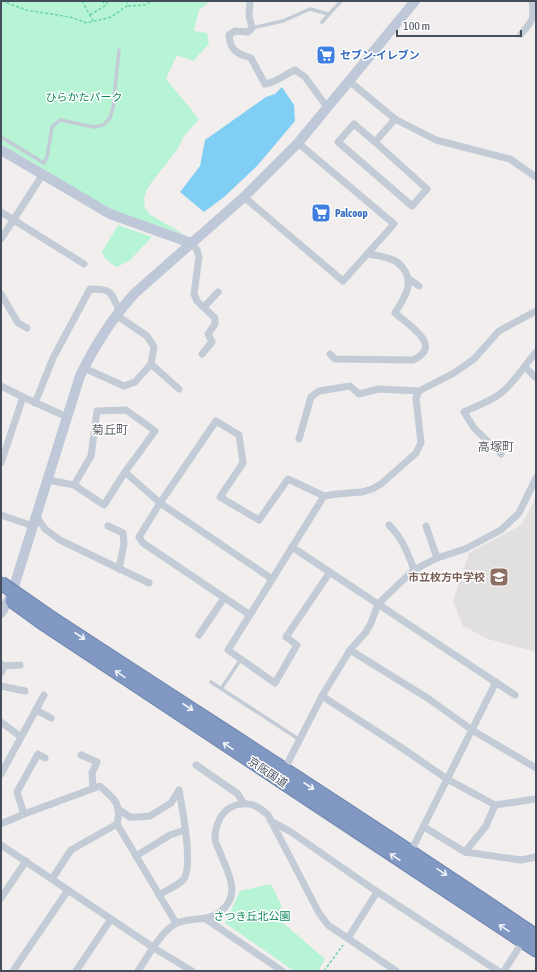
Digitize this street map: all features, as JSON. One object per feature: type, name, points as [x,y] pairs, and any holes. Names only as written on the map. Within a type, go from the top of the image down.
[{"type":"highway","name":"京阪国道","points":[[1,584],[44,618],[536,950]]},
{"type":"highway","name":"京阪国道","points":[[1,594],[44,618],[411,851],[536,936]]},
{"type":"street","points":[[250,1],[249,16],[252,28],[248,32],[235,31],[229,35],[229,43],[239,54],[251,58],[266,84],[271,84],[287,73],[295,70],[305,77],[327,107]]},
{"type":"street","points":[[1,613],[11,596],[32,526],[84,368],[95,346],[118,312],[136,293],[244,197],[298,143],[415,1]]},
{"type":"street","points":[[522,34],[533,20],[534,12],[532,1]]},
{"type":"street","points":[[350,80],[395,119],[436,140],[510,159],[536,177]]},
{"type":"street","points":[[375,142],[395,119]]},
{"type":"street","points":[[354,124],[375,142],[427,189],[412,206],[338,142],[354,124]]},
{"type":"street","points":[[244,197],[343,281],[394,224],[298,143]]},
{"type":"street","points":[[1,150],[110,214],[137,220],[191,243],[197,250],[199,257],[194,294],[197,301],[215,318],[215,324],[208,334],[212,342],[202,354]]},
{"type":"street","points":[[1,238],[42,174]]},
{"type":"street","points":[[1,212],[84,264]]},
{"type":"street","points":[[330,354],[336,359],[413,360],[421,356],[426,350],[425,342],[422,337],[395,313],[404,298],[409,283],[407,273],[399,263],[390,259],[368,254]]},
{"type":"street","points":[[409,279],[419,286]]},
{"type":"street","points":[[35,402],[53,358],[90,289],[106,289],[112,294],[118,312],[147,336],[154,347],[150,364],[135,382],[124,386],[84,368]]},
{"type":"street","points":[[204,308],[218,292]]},
{"type":"street","points":[[1,294],[18,323],[26,328]]},
{"type":"street","points":[[300,439],[311,397],[319,391],[350,386],[359,394],[379,389],[419,391],[454,373],[474,359],[499,331],[536,311]]},
{"type":"street","points":[[502,454],[474,428],[464,412],[502,392],[525,367],[536,352]]},
{"type":"street","points":[[150,364],[179,389]]},
{"type":"street","points":[[525,367],[536,378]]},
{"type":"street","points":[[1,386],[67,417]]},
{"type":"street","points":[[250,615],[143,544],[139,537],[160,503],[216,421],[239,435],[243,463],[220,497],[259,520],[288,479],[324,496],[362,492],[372,489],[390,477],[416,453],[421,443],[416,398],[419,391]]},
{"type":"street","points":[[1,463],[4,445],[23,397]]},
{"type":"street","points":[[48,480],[74,485],[104,505],[125,472],[155,432],[126,410],[97,411],[91,456],[74,485]]},
{"type":"street","points":[[125,472],[160,503],[272,579]]},
{"type":"street","points":[[284,770],[322,696],[350,650],[366,632],[378,604],[414,570],[436,558],[465,549],[501,530],[518,513],[536,478]]},
{"type":"street","points":[[324,496],[228,650],[275,683],[297,645],[286,637],[330,572]]},
{"type":"street","points":[[1,515],[32,526]]},
{"type":"street","points":[[36,516],[45,529],[60,540],[149,583]]},
{"type":"street","points":[[389,525],[395,531],[406,549],[414,570]]},
{"type":"street","points":[[108,526],[123,533],[124,544],[119,569]]},
{"type":"street","points":[[426,526],[436,558]]},
{"type":"street","points":[[292,547],[515,695]]},
{"type":"street","points":[[199,635],[224,598]]},
{"type":"street","points":[[350,650],[429,699],[472,730],[536,768]]},
{"type":"street","points":[[1,674],[3,665],[20,665]]},
{"type":"street","points":[[411,851],[496,682]]},
{"type":"street","points":[[1,686],[25,691]]},
{"type":"street","points":[[1,774],[44,694]]},
{"type":"street","points":[[322,696],[448,780],[494,805],[536,799]]},
{"type":"street","points":[[36,710],[51,718]]},
{"type":"street","points":[[1,722],[21,737]]},
{"type":"street","points":[[24,814],[17,792],[38,754],[45,758]]},
{"type":"street","points":[[81,755],[97,762],[92,773],[93,788]]},
{"type":"street","points":[[196,765],[238,794],[243,803]]},
{"type":"street","points":[[202,779],[206,771]]},
{"type":"street","points":[[1,824],[100,786],[117,805],[119,813],[117,824],[176,923]]},
{"type":"street","points":[[118,810],[130,817],[150,816],[171,802],[179,790],[185,830],[187,870],[183,880],[159,895]]},
{"type":"street","points":[[138,971],[165,932],[176,923],[206,919],[226,906],[233,894],[230,877],[215,839],[217,825],[220,815],[230,807],[243,803],[255,804],[268,815],[319,913],[328,924],[396,971]]},
{"type":"street","points":[[465,852],[486,826],[494,805]]},
{"type":"street","points":[[271,821],[291,832],[377,892],[498,971]]},
{"type":"street","points":[[52,879],[71,850],[117,824]]},
{"type":"street","points":[[424,827],[465,852],[521,860],[536,857]]},
{"type":"street","points":[[136,856],[170,835],[185,830]]},
{"type":"street","points":[[1,845],[154,948],[192,971]]},
{"type":"street","points":[[1,898],[26,861]]},
{"type":"street","points":[[13,971],[68,890]]},
{"type":"street","points":[[348,938],[377,892]]},
{"type":"street","points":[[76,971],[111,919]]},
{"type":"street","points":[[206,919],[282,971]]},
{"type":"street","points":[[504,971],[523,941]]},
{"type":"lane","points":[[322,22],[341,1]]},
{"type":"lane","points":[[252,28],[283,21],[310,9],[328,14]]},
{"type":"lane","points":[[1,137],[44,163],[47,157],[52,127],[60,120],[94,127],[103,125],[110,118],[113,108],[119,50]]},
{"type":"lane","points":[[221,689],[241,659]]},
{"type":"lane","points":[[211,682],[300,740]]},
{"type":"path","points":[[2,1],[26,10],[70,17],[87,23],[111,17],[127,6],[145,5],[151,1]]},
{"type":"path","points":[[82,1],[93,21]]},
{"type":"path","points":[[102,1],[106,5]]},
{"type":"path","points":[[90,15],[106,5],[108,1]]},
{"type":"path","points":[[127,1],[127,6]]},
{"type":"path","points":[[324,971],[348,938]]},
{"type":"shaded area","name":"市立枚方中学校","points":[[536,498],[536,652],[488,639],[463,626],[453,601],[469,553],[521,525]]},
{"type":"green space","name":"ひらかたパーク","points":[[1,1],[210,1],[199,10],[194,31],[207,33],[209,44],[193,61],[177,55],[166,79],[199,119],[184,136],[177,150],[151,183],[146,191],[144,199],[145,208],[149,214],[185,235],[112,210],[1,144]]},
{"type":"green space","points":[[118,225],[152,237],[130,260],[117,267],[104,257],[102,252]]},
{"type":"green space","name":"さつき丘北公園","points":[[271,884],[282,907],[274,915],[325,959],[318,971],[294,971],[225,923],[240,891]]},
{"type":"water","points":[[282,87],[294,105],[295,121],[257,166],[224,197],[204,212],[180,192],[200,166],[205,140],[266,97],[275,94]]},
{"type":"place","name":"セブン-イレブン","points":[[326,55]]},
{"type":"place","name":"Palcoop","points":[[321,213]]},
{"type":"place","name":"市立枚方中学校","points":[[499,577]]},
{"type":"district","name":"菊丘町","points":[[110,430]]},
{"type":"district","name":"高塚町","points":[[496,447]]}]
